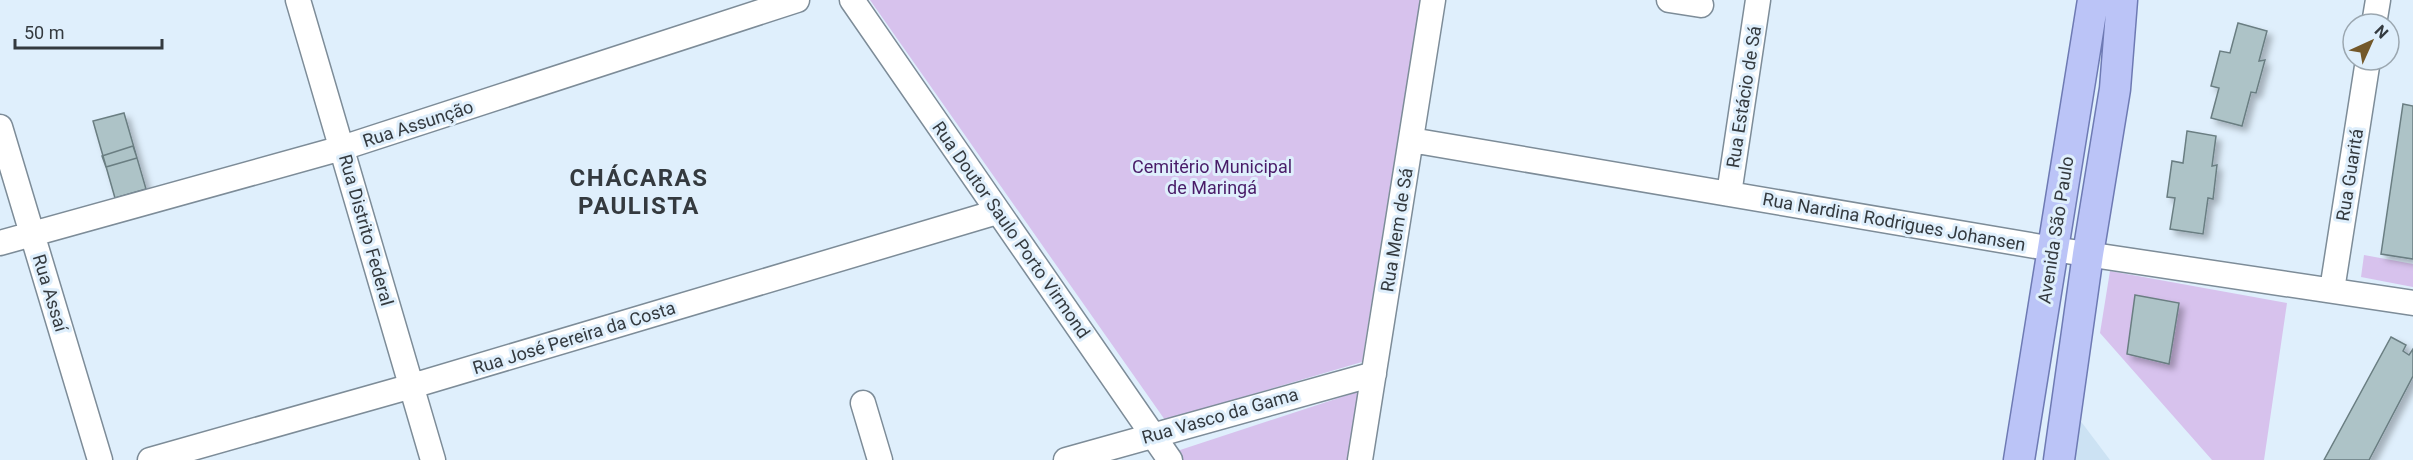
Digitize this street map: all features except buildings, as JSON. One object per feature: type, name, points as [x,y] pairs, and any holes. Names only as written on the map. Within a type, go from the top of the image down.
[{"type":"main road","name":"Avenida São Paulo","points":[[2019,460],[2093,0]]},
{"type":"main road","name":"Avenida São Paulo","points":[[2059,460],[2088,254],[2115,89],[2122,0]]},
{"type":"street","name":"Rua Distrito Federal","points":[[298,0],[433,460]]},
{"type":"street","name":"Rua Assunção","points":[[0,243],[342,148],[797,0]]},
{"type":"street","name":"Rua Doutor Saulo Porto Virmond","points":[[852,0],[1170,460]]},
{"type":"street","name":"Rua Mem de Sá","points":[[1360,460],[1433,0]]},
{"type":"street","points":[[1669,0],[1701,5]]},
{"type":"street","name":"Rua Estácio de Sá","points":[[1729,194],[1758,0]]},
{"type":"street","name":"Rua Guaritá","points":[[2332,290],[2366,72]]},
{"type":"street","name":"Rua Assaí","points":[[0,127],[100,460]]},
{"type":"street","name":"Rua Nardina Rodrigues Johansen","points":[[1411,140],[2053,249],[2413,303]]},
{"type":"street","name":"Rua José Pereira da Costa","points":[[150,460],[412,386],[997,212]]},
{"type":"street","name":"Rua Vasco da Gama","points":[[1066,460],[1374,374]]},
{"type":"street","points":[[863,403],[880,460]]},
{"type":"shaded area","points":[[2067,403],[2110,460],[2059,460]]},
{"type":"green space","name":"Cemitério Municipal de Maringá","points":[[870,0],[1420,0],[1362,362],[1165,420]]},
{"type":"green space","points":[[2364,255],[2413,264],[2413,287],[2361,277]]},
{"type":"green space","points":[[2110,271],[2287,303],[2264,460],[2212,460],[2100,333]]},
{"type":"green space","points":[[1360,391],[1348,460],[1183,460],[1177,451]]},
{"type":"district","name":"CHÁCARAS PAULISTA","points":[[639,192]]}]
